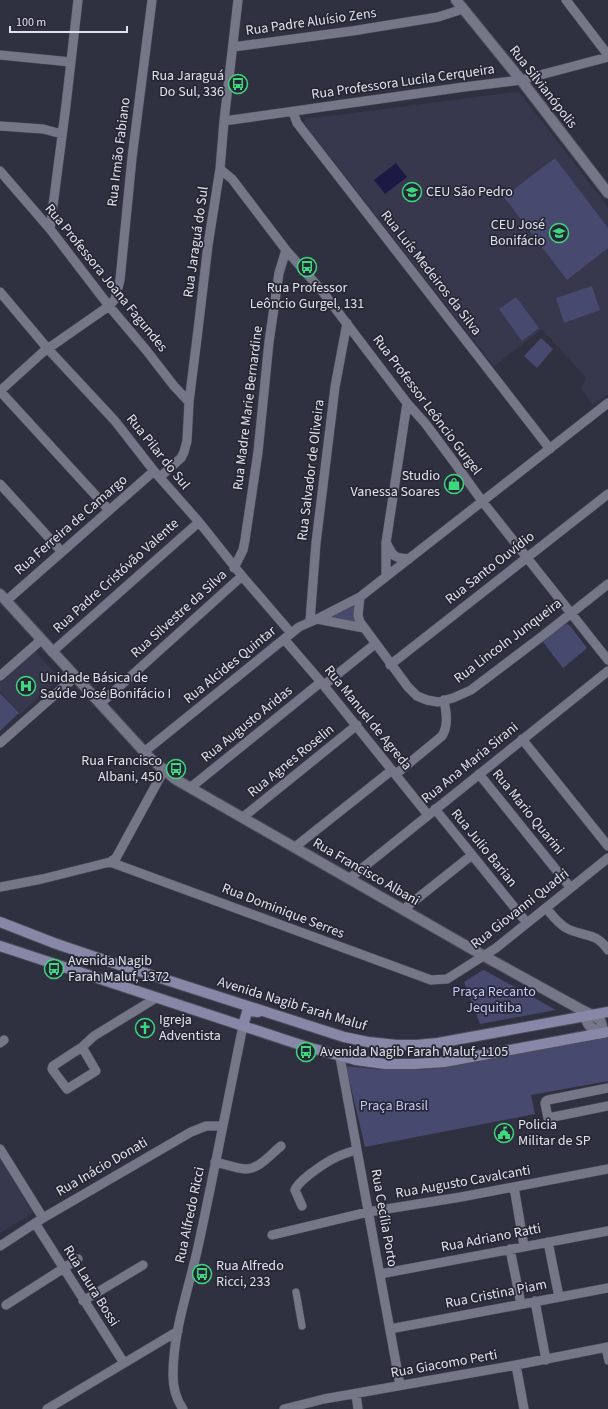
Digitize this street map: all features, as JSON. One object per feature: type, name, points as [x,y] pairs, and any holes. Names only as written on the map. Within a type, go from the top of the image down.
[{"type":"main road","name":"Avenida Nagib Farah Maluf","points":[[0,922],[92,956],[344,1038],[368,1042],[410,1045],[438,1043],[585,1013],[608,1012]]},
{"type":"main road","points":[[0,946],[340,1057],[385,1064],[440,1063],[603,1033]]},
{"type":"main road","points":[[243,1026],[247,1012],[262,1011]]},
{"type":"street","points":[[50,229],[78,0]]},
{"type":"street","name":"Rua Irmão Fabiano","points":[[109,306],[115,299],[120,280],[131,166],[152,0]]},
{"type":"street","name":"Rua Jaraguá do Sul","points":[[157,474],[181,458],[184,452],[188,432],[189,402],[208,245],[220,169],[238,0]]},
{"type":"street","name":"Rua Silvianópolis","points":[[456,0],[521,80],[608,193]]},
{"type":"street","points":[[566,0],[608,56]]},
{"type":"street","name":"Rua Padre Aluísio Zens","points":[[233,47],[352,31],[438,17],[463,9]]},
{"type":"street","points":[[0,55],[71,62]]},
{"type":"street","name":"Rua Professora Lucila Cerqueira","points":[[224,122],[363,101],[521,80],[608,56]]},
{"type":"street","name":"Rua Luís Medeiros da Silva","points":[[293,112],[297,123],[550,449]]},
{"type":"street","points":[[0,126],[42,129],[62,134]]},
{"type":"street","name":"Rua Professor Leôncio Gurgel","points":[[220,169],[232,179],[286,250],[322,291],[407,403],[425,423],[482,501],[608,660]]},
{"type":"street","name":"Rua Professora Joana Fagundes","points":[[0,171],[50,229],[109,306],[174,386],[189,402]]},
{"type":"street","name":"Rua Madre Marie Bernardine","points":[[234,568],[246,540],[258,452],[270,335],[279,273],[286,250]]},
{"type":"street","name":"Rua Pilar do Sul","points":[[0,292],[48,349],[115,421],[157,474],[199,522],[288,636]]},
{"type":"street","points":[[109,306],[48,349],[0,391],[109,510]]},
{"type":"street","name":"Rua Salvador de Oliveira","points":[[314,620],[316,542],[335,387],[347,323]]},
{"type":"street","points":[[386,576],[386,543],[407,403]]},
{"type":"street","points":[[357,598],[608,403]]},
{"type":"street","name":"Rua Ferreira de Camargo","points":[[3,597],[62,552],[109,510],[157,474]]},
{"type":"street","points":[[0,484],[62,552]]},
{"type":"street","name":"Rua Santo Ouvídio","points":[[390,665],[608,494]]},
{"type":"street","name":"Rua Padre Cristóvão Valente","points":[[52,652],[199,522]]},
{"type":"street","points":[[386,543],[392,554],[397,558],[409,559]]},
{"type":"street","name":"Rua Silvestre da Silva","points":[[100,704],[242,576]]},
{"type":"street","name":"Rua Lincoln Junqueira","points":[[357,598],[360,622],[390,665],[417,696],[438,702],[453,698],[471,690],[608,584]]},
{"type":"street","name":"Rua Francisco Albani","points":[[3,597],[144,752],[175,779],[484,956],[600,1020],[603,1033]]},
{"type":"street","name":"Rua Alcides Quintar","points":[[144,752],[299,627],[357,598]]},
{"type":"street","points":[[314,620],[364,628]]},
{"type":"street","name":"Rua Manuel de Agreda","points":[[288,636],[323,683],[394,772],[432,812]]},
{"type":"street","points":[[0,676],[41,640]]},
{"type":"street","name":"Rua Augusto Aridas","points":[[190,788],[375,644]]},
{"type":"street","name":"Rua Ana Maria Sirani","points":[[350,878],[608,670]]},
{"type":"street","points":[[0,743],[75,677]]},
{"type":"street","points":[[295,847],[442,736],[445,731],[446,724],[444,700]]},
{"type":"street","name":"Rua Agnes Roselin","points":[[242,818],[357,726]]},
{"type":"street","points":[[522,739],[608,846]]},
{"type":"street","points":[[0,887],[50,878],[110,862],[116,858],[164,770]]},
{"type":"street","name":"Rua Mario Quarini","points":[[478,774],[570,888]]},
{"type":"street","name":"Rua Julio Barian","points":[[432,812],[472,855],[527,923]]},
{"type":"street","points":[[404,909],[472,855]]},
{"type":"street","name":"Rua Giovanni Quadri","points":[[448,979],[484,956],[608,858]]},
{"type":"street","name":"Rua Dominique Serres","points":[[110,862],[414,975],[431,980],[448,979]]},
{"type":"street","points":[[546,908],[556,920],[567,929],[592,935],[599,939],[608,950]]},
{"type":"street","points":[[82,1047],[96,1071],[67,1089],[52,1068],[82,1047],[94,1036],[156,998]]},
{"type":"street","name":"Rua Alfredo Ricci","points":[[183,1409],[174,1390],[173,1375],[178,1331],[198,1246],[243,1026]]},
{"type":"street","name":"Rua Cecília Porto","points":[[340,1057],[400,1385]]},
{"type":"street","points":[[608,1088],[548,1100],[545,1103],[548,1118],[608,1106]]},
{"type":"street","name":"Rua Inácio Donati","points":[[0,1246],[39,1220],[191,1132],[206,1126],[223,1126]]},
{"type":"street","points":[[215,1162],[245,1169],[250,1168],[258,1166],[281,1146]]},
{"type":"street","name":"Rua Laura Bossi","points":[[0,1149],[18,1175],[63,1268],[124,1363]]},
{"type":"street","points":[[302,1206],[296,1190],[300,1182],[326,1162],[344,1153],[357,1150]]},
{"type":"street","name":"Rua Augusto Cavalcanti","points":[[272,1235],[368,1212],[608,1169]]},
{"type":"street","points":[[514,1187],[524,1246]]},
{"type":"street","name":"Rua Adriano Ratti","points":[[380,1274],[608,1231]]},
{"type":"street","points":[[548,1242],[559,1297]]},
{"type":"street","points":[[510,1249],[521,1304]]},
{"type":"street","points":[[6,1305],[78,1260]]},
{"type":"street","points":[[83,1301],[143,1265]]},
{"type":"street","name":"Rua Cristina Piam","points":[[390,1328],[608,1288]]},
{"type":"street","points":[[296,1292],[302,1326]]},
{"type":"street","points":[[535,1301],[546,1360]]},
{"type":"street","points":[[47,1409],[178,1331]]},
{"type":"street","points":[[607,1348],[608,1361]]},
{"type":"street","name":"Rua Giacomo Perti","points":[[284,1409],[324,1399],[607,1348]]},
{"type":"street","points":[[516,1365],[524,1409]]},
{"type":"street","points":[[356,1394],[358,1409]]},
{"type":"shaded area","points":[[519,92],[608,207],[608,394],[593,405],[581,389],[586,378],[542,329],[494,366],[303,122],[306,119]]},
{"type":"shaded area","points":[[396,163],[407,177],[385,194],[374,180]]},
{"type":"shaded area","name":"Unidade Básica de Saúde José Bonifácio I","points":[[34,650],[60,678],[20,714],[0,691],[0,681]]},
{"type":"shaded area","points":[[0,1155],[34,1212],[0,1233]]},
{"type":"green space","points":[[555,158],[608,228],[608,248],[567,280],[504,197]]},
{"type":"green space","points":[[592,286],[600,310],[564,323],[556,298]]},
{"type":"green space","points":[[516,297],[539,328],[522,341],[499,309]]},
{"type":"green space","points":[[541,338],[553,349],[537,368],[524,356]]},
{"type":"green space","points":[[357,599],[360,627],[328,618]]},
{"type":"green space","points":[[567,624],[587,648],[563,668],[543,642]]},
{"type":"green space","points":[[0,693],[19,713],[0,731]]},
{"type":"green space","name":"Praça Recanto Jequitiba","points":[[483,970],[556,1010],[480,1024],[464,982]]},
{"type":"green space","name":"Praça Brasil","points":[[608,1036],[608,1081],[531,1095],[535,1114],[365,1147],[346,1066],[383,1070],[420,1070],[449,1067]]},
{"type":"place","name":"Rua Jaraguá Do Sul, 336","points":[[238,84]]},
{"type":"place","name":"CEU São Pedro","points":[[412,192]]},
{"type":"place","name":"CEU José Bonifácio","points":[[559,233]]},
{"type":"place","name":"Rua Professor Leôncio Gurgel, 131","points":[[307,267]]},
{"type":"place","name":"Studio Vanessa Soares","points":[[454,484]]},
{"type":"place","name":"Unidade Básica de Saúde José Bonifácio I","points":[[26,686]]},
{"type":"place","name":"Rua Francisco Albani, 450","points":[[176,769]]},
{"type":"place","name":"Avenida Nagib Farah Maluf, 1372","points":[[54,969]]},
{"type":"place","name":"Igreja Adventista","points":[[145,1028]]},
{"type":"place","name":"Avenida Nagib Farah Maluf, 1105","points":[[306,1052]]},
{"type":"place","name":"Policia Militar de SP","points":[[504,1133]]},
{"type":"place","name":"Rua Alfredo Ricci, 233","points":[[202,1274]]}]
